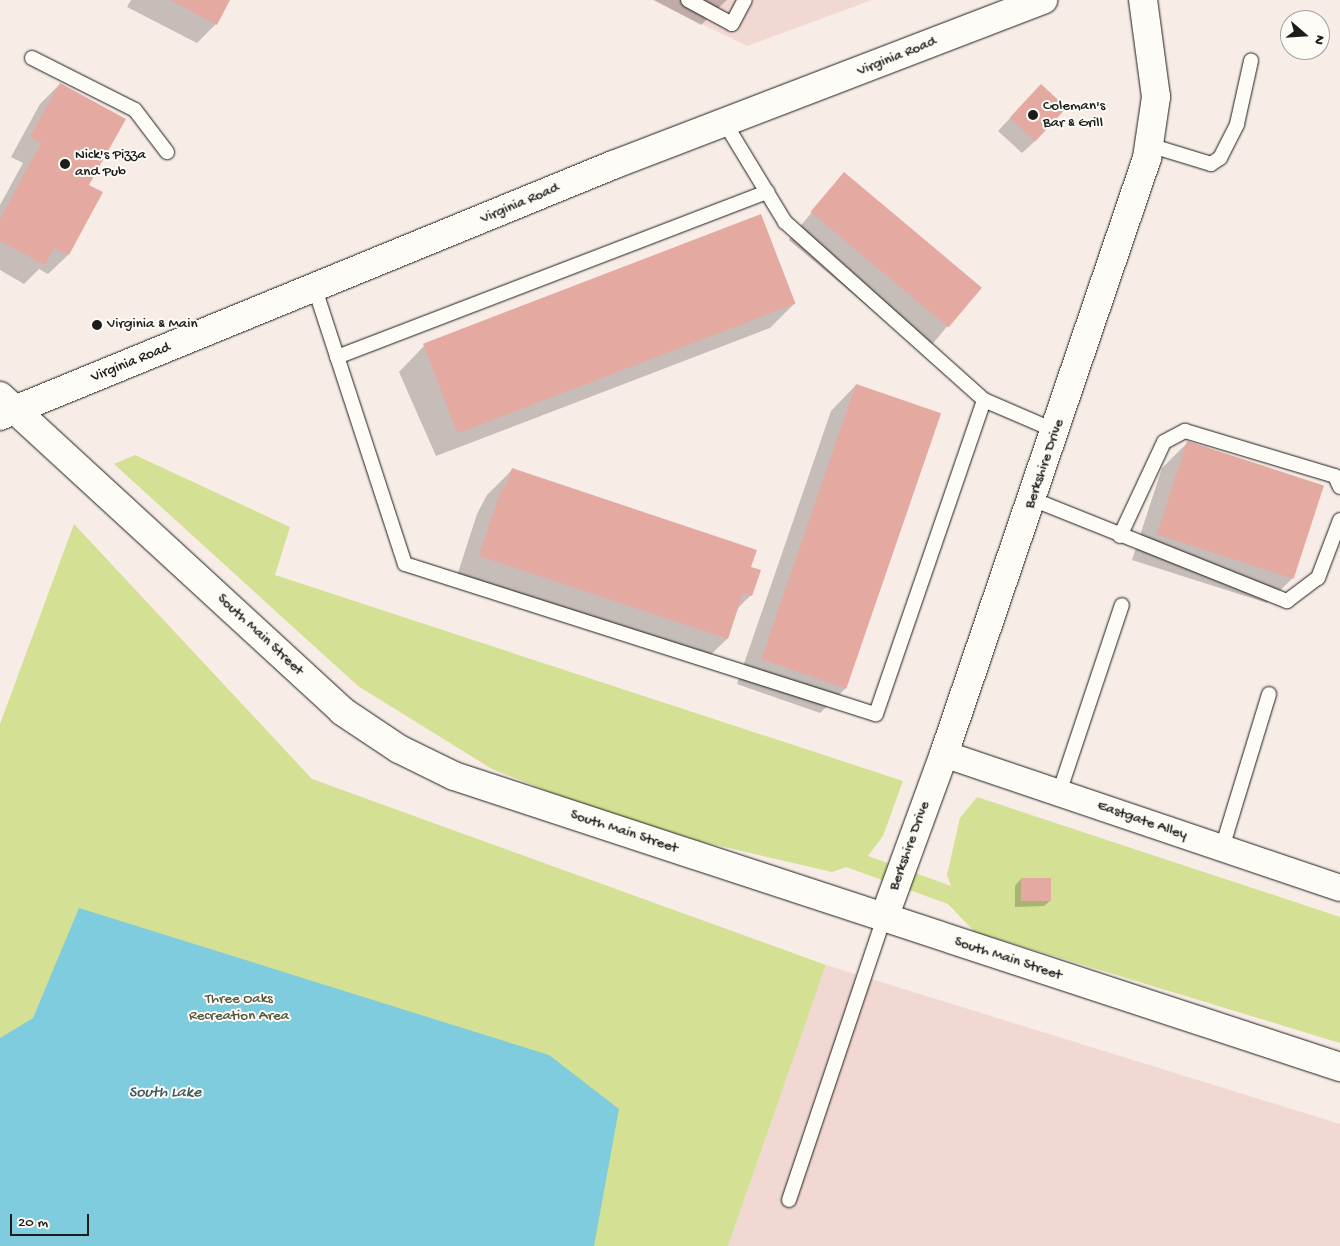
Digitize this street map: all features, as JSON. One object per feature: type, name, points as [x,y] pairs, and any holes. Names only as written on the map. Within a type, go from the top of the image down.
[{"type":"street","name":"Virginia Road","points":[[5,407],[315,289],[613,165],[1043,0]]},
{"type":"street","name":"Berkshire Drive","points":[[884,918],[944,754],[1056,431],[1149,145],[1156,97],[1142,0]]},
{"type":"street","name":"South Main Street","points":[[5,407],[342,711],[399,749],[454,776],[1340,1067]]},
{"type":"street","name":"Eastgate Alley","points":[[944,754],[1340,888]]},
{"type":"lane","points":[[688,0],[732,24],[746,0]]},
{"type":"lane","points":[[32,58],[135,110],[167,152]]},
{"type":"lane","points":[[1149,145],[1211,164],[1220,158],[1237,124],[1251,61]]},
{"type":"lane","points":[[725,123],[785,222],[984,400],[1056,431]]},
{"type":"lane","points":[[337,356],[767,192]]},
{"type":"lane","points":[[315,289],[405,564],[876,714],[984,400]]},
{"type":"lane","points":[[1120,536],[1164,442],[1185,430],[1335,476],[1340,487]]},
{"type":"lane","points":[[1032,499],[1120,536],[1287,600],[1318,578],[1340,520]]},
{"type":"lane","points":[[1059,793],[1122,605]]},
{"type":"lane","points":[[1222,848],[1269,694]]},
{"type":"lane","points":[[789,1200],[884,918]]},
{"type":"shaded area","points":[[652,0],[872,0],[747,46]]},
{"type":"shaded area","points":[[826,965],[1340,1124],[1340,1246],[728,1246]]},
{"type":"green space","points":[[135,455],[290,527],[275,575],[903,781],[883,836],[868,856],[951,886],[947,875],[960,818],[977,797],[1340,917],[1340,1043],[975,932],[948,904],[846,867],[832,872],[699,841],[575,802],[492,769],[358,686],[114,464]]},
{"type":"green space","name":"Three Oaks Recreation Area","points":[[74,524],[312,779],[826,965],[728,1246],[0,1246],[0,724]]},
{"type":"water","name":"South Lake","points":[[79,908],[549,1055],[619,1109],[594,1246],[0,1246],[0,1038],[33,1018]]},
{"type":"building","points":[[170,0],[230,0],[217,25]]},
{"type":"building","name":"Nick's Pizza and Pub","points":[[60,83],[126,119],[89,185],[103,192],[69,255],[54,248],[45,265],[0,241],[0,219],[41,143],[30,137]]},
{"type":"building","points":[[1041,84],[1067,108],[1035,142],[1010,118]]},
{"type":"building","points":[[844,172],[982,288],[948,328],[811,212]]},
{"type":"building","points":[[761,214],[795,304],[457,433],[423,344]]},
{"type":"building","points":[[856,384],[941,413],[846,688],[761,659]]},
{"type":"building","points":[[1187,441],[1324,485],[1294,579],[1157,534]]},
{"type":"building","points":[[512,468],[757,550],[751,567],[761,570],[752,596],[743,593],[728,639],[479,556],[502,487],[505,488]]},
{"type":"building","points":[[1021,878],[1051,878],[1051,901],[1021,901]]},
{"type":"place","name":"Coleman's Bar & Grill","points":[[1033,115]]},
{"type":"place","name":"Nick's Pizza and Pub","points":[[65,164]]},
{"type":"place","name":"Virginia & Main","points":[[97,325]]}]
